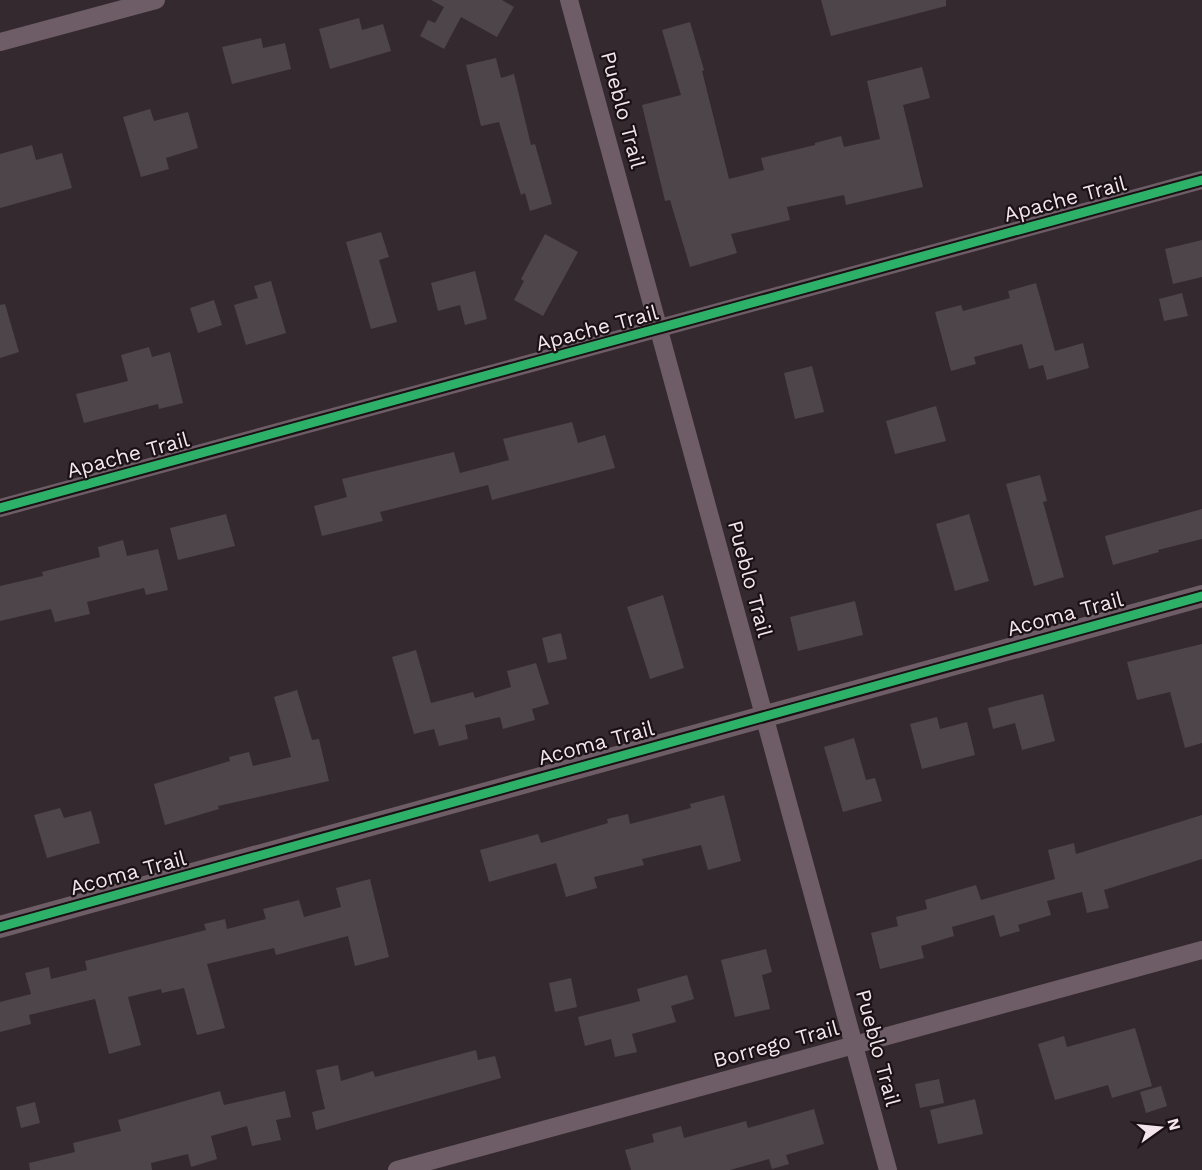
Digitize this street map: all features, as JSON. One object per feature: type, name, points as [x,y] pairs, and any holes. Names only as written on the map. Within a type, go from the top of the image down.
[{"type":"street","points":[[0,42],[156,0]]},
{"type":"street","name":"Pueblo Trail","points":[[569,0],[888,1170]]},
{"type":"street","name":"Apache Trail","points":[[0,508],[1202,180]]},
{"type":"street","name":"Acoma Trail","points":[[0,927],[1202,596]]},
{"type":"street","name":"Borrego Trail","points":[[397,1170],[854,1047],[1202,950]]},
{"type":"building","points":[[431,0],[502,0],[514,7],[497,37],[461,17],[444,49],[420,36],[428,20],[435,23],[444,7]]},
{"type":"building","points":[[821,0],[946,0],[946,6],[831,36]]},
{"type":"building","points":[[359,18],[362,30],[383,24],[391,51],[330,69],[319,29]]},
{"type":"building","points":[[690,22],[704,70],[702,71],[729,179],[764,170],[761,158],[841,136],[844,147],[880,139],[867,81],[922,67],[930,98],[903,105],[923,187],[846,205],[844,195],[787,207],[790,220],[731,234],[737,253],[690,267],[670,200],[665,201],[642,105],[681,95],[662,30]]},
{"type":"building","points":[[261,38],[263,48],[285,43],[291,69],[232,84],[222,47]]},
{"type":"building","points":[[496,58],[501,78],[514,74],[531,145],[535,144],[552,204],[530,211],[525,193],[521,195],[499,122],[481,126],[466,65]]},
{"type":"building","points":[[150,109],[154,121],[188,112],[198,148],[166,158],[169,169],[141,177],[123,117]]},
{"type":"building","points":[[32,145],[36,160],[62,153],[72,188],[0,208],[0,154]]},
{"type":"building","points":[[381,232],[389,257],[379,260],[397,322],[371,329],[346,242]]},
{"type":"building","points":[[545,234],[578,252],[543,316],[514,300],[524,281],[521,279]]},
{"type":"building","points":[[1202,240],[1202,277],[1173,284],[1165,249]]},
{"type":"building","points":[[475,271],[487,319],[465,325],[460,305],[438,311],[431,283]]},
{"type":"building","points":[[271,281],[286,333],[246,345],[234,305],[258,298],[254,286]]},
{"type":"building","points":[[1036,283],[1055,351],[1083,343],[1089,368],[1047,380],[1043,365],[1029,369],[1022,344],[974,357],[976,364],[951,371],[935,312],[961,305],[963,311],[1010,298],[1008,291]]},
{"type":"building","points":[[1182,293],[1188,316],[1164,321],[1159,299]]},
{"type":"building","points":[[214,300],[222,325],[198,333],[190,308]]},
{"type":"building","points":[[5,304],[19,352],[0,358],[0,305]]},
{"type":"building","points":[[149,347],[152,357],[170,352],[183,403],[159,409],[158,404],[84,423],[76,394],[128,381],[121,355]]},
{"type":"building","points":[[812,366],[824,412],[795,419],[784,373]]},
{"type":"building","points":[[936,406],[946,441],[895,454],[886,421]]},
{"type":"building","points":[[572,422],[578,443],[605,435],[615,468],[492,500],[488,485],[380,512],[383,521],[322,536],[314,506],[347,497],[342,479],[454,452],[460,473],[509,460],[503,439]]},
{"type":"building","points":[[1040,475],[1047,501],[1043,502],[1064,577],[1034,586],[1006,484]]},
{"type":"building","points":[[1202,509],[1202,539],[1113,565],[1105,536]]},
{"type":"building","points":[[226,514],[235,546],[178,560],[170,528]]},
{"type":"building","points":[[969,514],[989,581],[955,591],[936,524]]},
{"type":"building","points":[[123,540],[127,556],[158,549],[168,590],[146,595],[144,588],[87,602],[90,614],[55,622],[51,609],[0,621],[0,586],[43,576],[42,572],[100,557],[98,547]]},
{"type":"building","points":[[663,595],[684,668],[650,679],[627,607]]},
{"type":"building","points":[[855,601],[863,635],[798,651],[790,617]]},
{"type":"building","points":[[561,633],[567,659],[548,663],[542,638]]},
{"type":"building","points":[[1202,644],[1202,743],[1185,748],[1170,692],[1137,700],[1127,662]]},
{"type":"building","points":[[416,650],[431,703],[473,692],[475,698],[511,687],[507,671],[536,663],[549,704],[532,709],[535,720],[503,729],[500,717],[465,725],[468,739],[439,746],[434,729],[414,734],[392,657]]},
{"type":"building","points":[[297,690],[312,740],[319,739],[329,781],[218,806],[219,809],[165,825],[154,784],[230,761],[229,757],[249,752],[253,766],[291,757],[274,697]]},
{"type":"building","points":[[1043,694],[1055,741],[1022,750],[1015,723],[993,729],[988,708]]},
{"type":"building","points":[[937,717],[940,729],[967,722],[975,755],[922,769],[910,724]]},
{"type":"building","points":[[854,738],[866,780],[875,778],[882,801],[843,812],[824,747]]},
{"type":"building","points":[[724,795],[741,861],[708,870],[701,845],[642,859],[644,865],[594,877],[597,888],[566,897],[556,863],[489,882],[480,850],[538,834],[541,843],[608,823],[607,819],[628,814],[630,824],[691,808],[690,804]]},
{"type":"building","points":[[60,808],[64,818],[91,811],[100,843],[47,858],[34,815]]},
{"type":"building","points":[[1202,815],[1202,859],[1104,890],[1109,908],[1087,913],[1082,892],[1047,901],[1051,915],[1018,925],[1020,931],[1000,937],[994,915],[952,927],[954,936],[921,946],[924,958],[880,969],[871,933],[898,926],[896,917],[927,909],[925,900],[976,885],[981,900],[1055,879],[1048,850],[1074,843],[1076,854]]},
{"type":"building","points":[[370,879],[389,957],[355,966],[348,936],[276,955],[274,948],[207,964],[225,1028],[197,1035],[184,988],[162,993],[161,989],[128,997],[141,1045],[109,1054],[95,999],[29,1015],[31,1024],[0,1032],[0,1002],[31,994],[25,973],[49,967],[51,979],[87,970],[85,961],[206,930],[204,924],[225,919],[227,929],[266,919],[263,909],[299,900],[304,917],[341,907],[336,888]]},
{"type":"building","points":[[766,949],[772,972],[762,975],[770,1009],[735,1017],[721,960]]},
{"type":"building","points":[[687,975],[694,999],[671,1006],[676,1022],[632,1034],[637,1052],[615,1057],[611,1039],[585,1046],[578,1017],[640,1001],[637,989]]},
{"type":"building","points":[[571,978],[577,1007],[555,1012],[549,983]]},
{"type":"building","points":[[1135,1028],[1152,1086],[1112,1098],[1108,1085],[1055,1100],[1038,1044],[1064,1036],[1067,1047]]},
{"type":"building","points":[[476,1050],[478,1060],[495,1056],[501,1078],[316,1130],[312,1112],[325,1109],[316,1070],[338,1065],[341,1081],[373,1071],[375,1077]]},
{"type":"building","points":[[939,1079],[944,1103],[920,1108],[915,1084]]},
{"type":"building","points":[[1161,1086],[1167,1106],[1146,1113],[1140,1092]]},
{"type":"building","points":[[220,1091],[224,1105],[285,1091],[291,1117],[276,1120],[281,1140],[252,1146],[247,1126],[211,1136],[217,1159],[191,1167],[188,1154],[151,1163],[152,1170],[30,1170],[29,1163],[75,1152],[73,1143],[121,1131],[118,1120]]},
{"type":"building","points":[[975,1099],[983,1134],[938,1144],[930,1110]]},
{"type":"building","points":[[35,1102],[40,1123],[21,1128],[16,1107]]},
{"type":"building","points":[[814,1109],[824,1144],[786,1155],[789,1164],[772,1169],[769,1159],[730,1170],[631,1170],[625,1150],[654,1142],[652,1134],[681,1126],[684,1138],[746,1121],[748,1128]]},
{"type":"cycle path","points":[[0,508],[1202,180]]},
{"type":"cycle path","points":[[0,927],[1202,596]]}]
